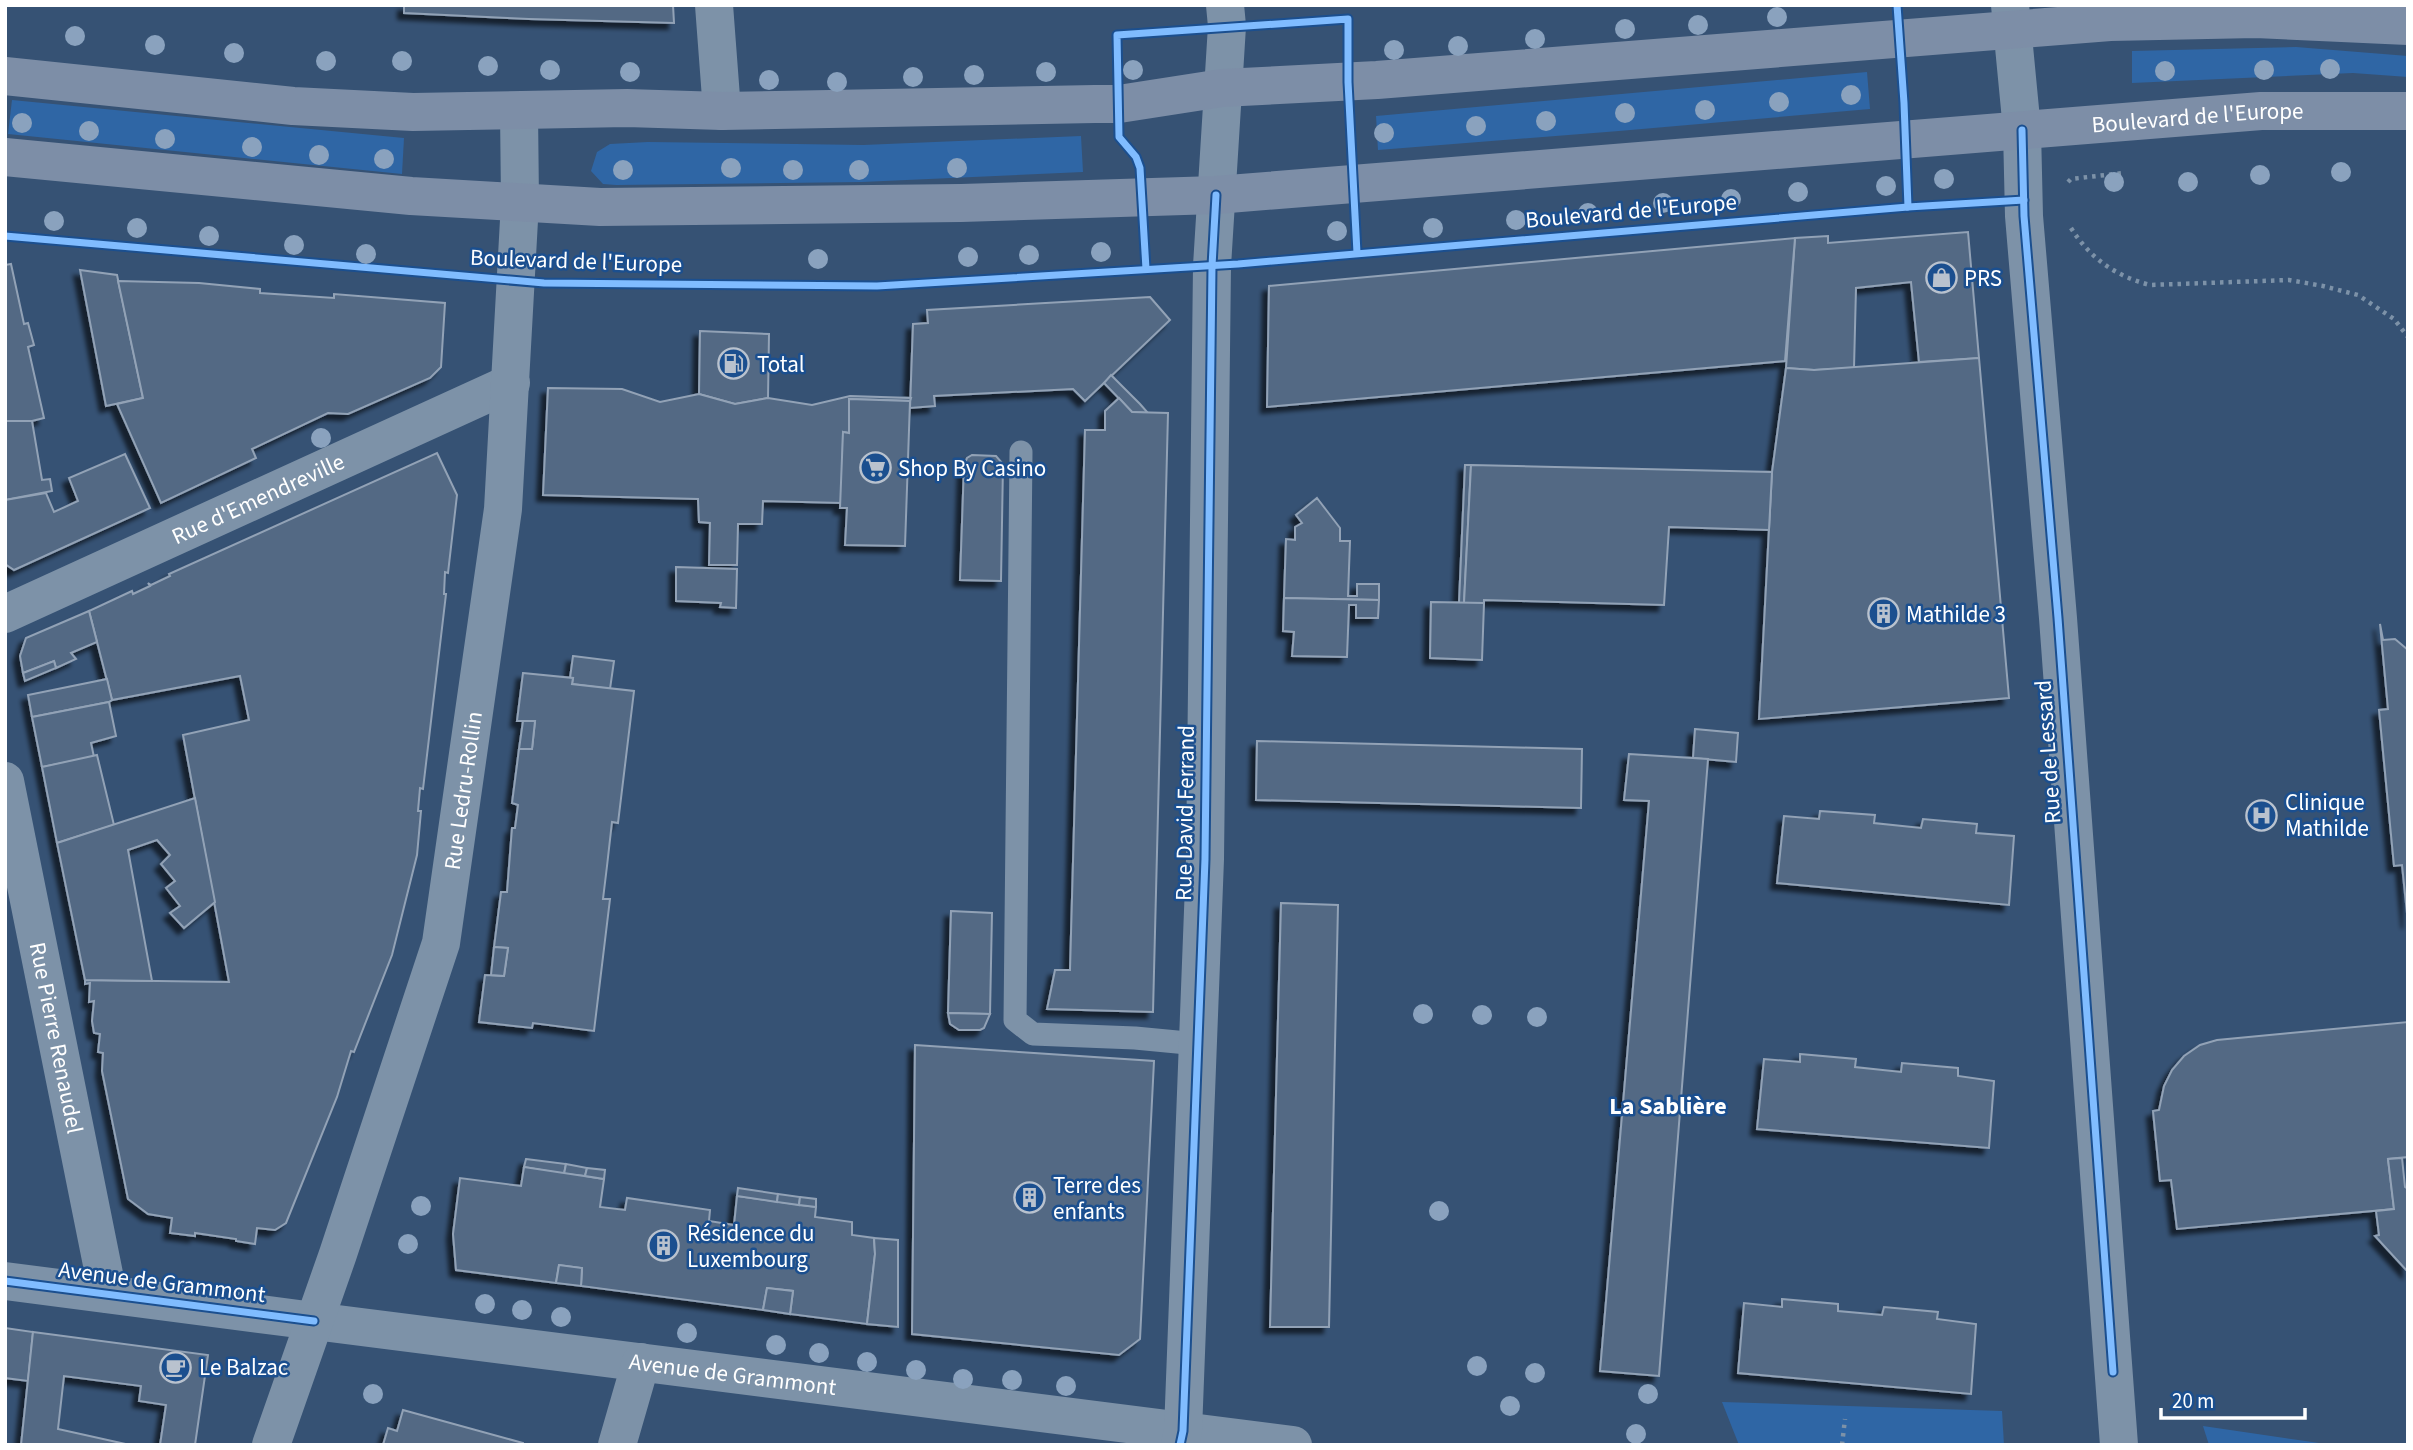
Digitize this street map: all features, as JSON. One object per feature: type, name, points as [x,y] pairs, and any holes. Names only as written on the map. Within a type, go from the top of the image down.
[{"type":"main road","points":[[5,76],[293,106],[413,112],[627,108],[722,111],[1119,104],[1222,88],[1366,81],[2012,17],[2110,22],[2256,19],[2408,26]]},
{"type":"main road","name":"Boulevard de l'Europe","points":[[5,157],[411,196],[520,202],[600,206],[919,204],[1216,195],[2261,111],[2408,111]]},
{"type":"street","points":[[714,5],[722,111]]},
{"type":"street","name":"Rue David Ferrand","points":[[1181,1438],[1205,859],[1212,265],[1227,26],[1225,5]]},
{"type":"street","name":"Rue de Lessard","points":[[2012,17],[2022,130],[2024,216],[2058,618],[2119,1445]]},
{"type":"street","name":"Rue Ledru-Rollin","points":[[271,1445],[441,943],[503,509],[520,202],[520,111]]},
{"type":"street","name":"Rue d'Emendreville","points":[[5,614],[511,383]]},
{"type":"street","name":"Rue Pierre Renaudel","points":[[5,781],[108,1294]]},
{"type":"street","name":"Avenue de Grammont","points":[[5,1281],[641,1362],[1181,1438],[1293,1445]]},
{"type":"street","points":[[617,1445],[641,1362]]},
{"type":"lane","points":[[1021,452],[1015,1020],[1032,1034],[1135,1038],[1198,1044]]},
{"type":"path","points":[[2065,190],[2071,179],[2123,173]]},
{"type":"path","points":[[2067,222],[2092,256],[2130,280],[2150,285],[2289,279],[2358,295],[2394,319],[2408,337]]},
{"type":"path","points":[[1842,1445],[1845,1419]]},
{"type":"shaded area","points":[[2296,47],[2408,56],[2408,77],[2353,73],[2132,83],[2132,51]]},
{"type":"shaded area","points":[[1867,72],[1870,109],[1378,150],[1376,116]]},
{"type":"shaded area","points":[[12,100],[404,138],[402,174],[8,134]]},
{"type":"shaded area","points":[[1081,136],[1083,172],[862,182],[616,185],[603,184],[591,171],[597,152],[610,144],[648,142],[863,145]]},
{"type":"shaded area","points":[[1722,1402],[2002,1411],[2004,1445],[1739,1445]]},
{"type":"shaded area","points":[[2203,1426],[2333,1445],[2209,1445]]},
{"type":"building","points":[[404,5],[673,5],[674,23],[404,13]]},
{"type":"building","points":[[1968,232],[1979,358],[1919,362],[1911,282],[1856,288],[1854,368],[1786,368],[1795,238],[1828,236],[1828,243]]},
{"type":"building","points":[[1795,238],[1785,361],[1267,407],[1269,286]]},
{"type":"building","points":[[11,264],[24,324],[28,323],[34,345],[28,347],[44,418],[32,421],[5,421],[5,265]]},
{"type":"building","points":[[80,270],[117,275],[143,398],[106,406]]},
{"type":"building","points":[[118,281],[199,283],[260,289],[260,293],[334,298],[334,294],[445,303],[441,367],[430,378],[348,414],[328,413],[252,449],[256,458],[161,503],[117,404],[143,398]]},
{"type":"building","points":[[1150,297],[1170,320],[1085,401],[1073,389],[934,396],[935,406],[910,408],[913,324],[928,323],[927,310]]},
{"type":"building","name":"Total","points":[[700,331],[769,334],[768,398],[735,404],[699,394]]},
{"type":"building","name":"Mathilde 3","points":[[1979,358],[2009,698],[1759,719],[1772,472],[1786,368],[1814,370]]},
{"type":"building","points":[[1111,375],[1148,413],[1132,412],[1104,383]]},
{"type":"building","points":[[548,388],[622,389],[660,402],[699,394],[735,404],[768,398],[812,405],[850,396],[911,398],[910,401],[849,399],[849,433],[843,432],[842,503],[763,501],[762,524],[738,524],[737,565],[709,565],[710,523],[699,522],[698,499],[543,495]]},
{"type":"building","points":[[1119,398],[1132,412],[1168,413],[1153,1012],[1047,1009],[1055,970],[1070,970],[1085,430],[1105,430],[1105,411]]},
{"type":"building","name":"Shop By Casino","points":[[849,399],[910,401],[905,546],[845,545],[847,508],[840,508],[843,432],[849,433]]},
{"type":"building","points":[[5,421],[32,421],[42,480],[50,479],[52,491],[5,500]]},
{"type":"building","points":[[437,453],[457,495],[448,573],[445,572],[446,594],[423,789],[420,788],[417,855],[392,955],[354,1052],[351,1051],[337,1097],[286,1223],[275,1230],[257,1228],[255,1244],[195,1233],[195,1236],[170,1233],[172,1218],[148,1214],[128,1199],[102,1071],[103,1053],[98,1052],[100,1034],[94,1033],[94,1001],[89,1002],[90,983],[85,984],[85,980],[229,982],[183,735],[249,720],[240,676],[112,700],[89,611],[132,591],[133,594],[150,586],[148,583],[151,585],[170,576],[169,574]]},
{"type":"building","points":[[125,454],[150,508],[14,570],[5,564],[5,500],[46,493],[54,512],[78,501],[69,478]]},
{"type":"building","points":[[972,455],[996,456],[1003,464],[1001,581],[960,580],[964,465]]},
{"type":"building","points":[[1465,465],[1471,465],[1464,603],[1459,603]]},
{"type":"building","points":[[1471,465],[1772,472],[1769,530],[1669,527],[1664,605],[1484,600],[1484,603],[1464,603]]},
{"type":"building","points":[[1317,498],[1340,528],[1340,541],[1350,541],[1348,596],[1357,596],[1357,584],[1379,584],[1379,600],[1284,598],[1286,539],[1295,540],[1295,527],[1302,523],[1296,515]]},
{"type":"building","points":[[676,567],[737,569],[736,608],[720,607],[721,603],[676,601]]},
{"type":"building","points":[[1284,598],[1379,600],[1378,618],[1356,618],[1356,605],[1349,605],[1347,657],[1292,656],[1294,632],[1283,631]]},
{"type":"building","points":[[1431,602],[1484,603],[1482,660],[1430,658]]},
{"type":"building","points":[[89,611],[97,642],[71,653],[76,659],[56,668],[54,661],[23,673],[20,656],[26,638]]},
{"type":"building","points":[[2380,624],[2383,640],[2395,639],[2408,650],[2408,923],[2402,865],[2394,866],[2379,710],[2388,709]]},
{"type":"building","points":[[573,656],[614,661],[610,689],[572,684],[573,678],[570,678]]},
{"type":"building","points":[[54,661],[56,668],[25,681],[23,673]]},
{"type":"building","points":[[523,673],[573,678],[572,684],[634,691],[618,823],[612,822],[603,899],[610,899],[594,1031],[533,1023],[532,1028],[479,1022],[485,975],[504,976],[508,948],[494,947],[501,892],[507,892],[512,828],[515,828],[518,805],[512,803],[519,749],[532,749],[535,721],[517,721]]},
{"type":"building","points":[[107,679],[112,700],[109,702],[32,717],[28,695]]},
{"type":"building","points":[[109,702],[116,736],[91,743],[94,757],[42,767],[32,717]]},
{"type":"building","points":[[523,721],[535,721],[532,749],[519,749]]},
{"type":"building","points":[[1695,729],[1738,733],[1736,762],[1693,758]]},
{"type":"building","points":[[1257,741],[1582,749],[1581,808],[1256,800]]},
{"type":"building","points":[[1629,754],[1708,759],[1659,1376],[1600,1371],[1649,801],[1624,800]]},
{"type":"building","points":[[97,755],[114,825],[57,843],[42,767]]},
{"type":"building","points":[[195,798],[215,902],[184,928],[170,913],[180,906],[166,888],[175,881],[161,864],[170,855],[157,840],[128,850],[152,981],[85,980],[57,843]]},
{"type":"building","points":[[1820,811],[1875,815],[1874,823],[1921,828],[1923,819],[1977,824],[1976,833],[2014,836],[2009,905],[1777,883],[1784,816],[1819,819]]},
{"type":"building","points":[[1281,903],[1338,905],[1329,1327],[1270,1327]]},
{"type":"building","points":[[951,911],[992,913],[990,1014],[948,1013]]},
{"type":"building","points":[[494,947],[508,948],[504,976],[491,975]]},
{"type":"building","points":[[948,1013],[990,1014],[984,1028],[959,1030],[950,1024]]},
{"type":"building","points":[[2408,1022],[2408,1157],[2388,1159],[2394,1209],[2177,1229],[2171,1180],[2160,1181],[2153,1111],[2159,1110],[2164,1086],[2172,1070],[2184,1056],[2200,1045],[2217,1040]]},
{"type":"building","name":"Terre des enfants","points":[[915,1045],[1154,1061],[1140,1339],[1119,1355],[912,1334]]},
{"type":"building","points":[[1800,1054],[1856,1059],[1855,1067],[1901,1072],[1902,1063],[1958,1068],[1958,1076],[1994,1081],[1989,1148],[1757,1129],[1764,1059],[1800,1062]]},
{"type":"building","points":[[2402,1158],[2405,1187],[2408,1189],[2408,1272],[2375,1236],[2379,1235],[2376,1211],[2394,1209],[2388,1159]]},
{"type":"building","points":[[526,1159],[566,1164],[564,1174],[524,1167]]},
{"type":"building","points":[[566,1164],[587,1168],[585,1176],[564,1174]]},
{"type":"building","name":"Résidence du Luxembourg","points":[[524,1167],[604,1179],[600,1207],[625,1210],[627,1198],[710,1210],[709,1221],[734,1225],[737,1196],[816,1207],[815,1217],[852,1222],[852,1235],[874,1238],[875,1254],[867,1324],[790,1314],[793,1291],[767,1288],[763,1310],[581,1286],[582,1268],[559,1265],[556,1283],[456,1270],[453,1234],[460,1178],[521,1186]]},
{"type":"building","points":[[587,1168],[605,1170],[604,1179],[585,1176]]},
{"type":"building","points":[[738,1188],[778,1194],[777,1202],[737,1196]]},
{"type":"building","points":[[778,1194],[800,1197],[799,1205],[777,1202]]},
{"type":"building","points":[[800,1197],[816,1199],[816,1207],[799,1205]]},
{"type":"building","points":[[874,1238],[898,1240],[898,1327],[867,1324],[875,1254]]},
{"type":"building","points":[[559,1265],[582,1268],[581,1286],[556,1283]]},
{"type":"building","points":[[767,1288],[793,1291],[790,1314],[763,1310]]},
{"type":"building","points":[[1782,1299],[1838,1304],[1838,1311],[1882,1315],[1884,1307],[1938,1312],[1937,1319],[1976,1324],[1971,1394],[1738,1373],[1744,1303],[1782,1307]]},
{"type":"building","points":[[5,1328],[33,1332],[28,1381],[5,1378]]},
{"type":"building","points":[[33,1332],[208,1355],[195,1445],[160,1445],[166,1405],[139,1401],[141,1386],[64,1376],[58,1429],[130,1445],[21,1445]]},
{"type":"building","points":[[403,1410],[523,1445],[383,1445],[388,1428],[397,1431]]},
{"type":"cycle path","points":[[1897,5],[1908,207]]},
{"type":"cycle path","points":[[1146,269],[1140,168],[1136,157],[1119,137],[1117,35],[1348,19],[1348,82],[1357,253]]},
{"type":"cycle path","points":[[2022,130],[2024,216],[2058,618],[2113,1372]]},
{"type":"cycle path","points":[[1180,1445],[1183,1431],[1205,859],[1212,266],[1216,195]]},
{"type":"cycle path","points":[[5,236],[544,283],[877,286],[1238,264],[1908,207],[2024,200]]},
{"type":"cycle path","points":[[5,1281],[314,1321]]},
{"type":"place","name":"PRS","points":[[1941,278]]},
{"type":"place","name":"Total","points":[[734,364]]},
{"type":"place","name":"Shop By Casino","points":[[875,468]]},
{"type":"place","name":"Mathilde 3","points":[[1883,614]]},
{"type":"place","name":"Clinique Mathilde","points":[[2262,815]]},
{"type":"place","name":"Terre des enfants","points":[[1030,1198]]},
{"type":"place","name":"Résidence du Luxembourg","points":[[664,1246]]},
{"type":"place","name":"Le Balzac","points":[[176,1367]]},
{"type":"district","name":"La Sablière","points":[[1668,1106]]}]
